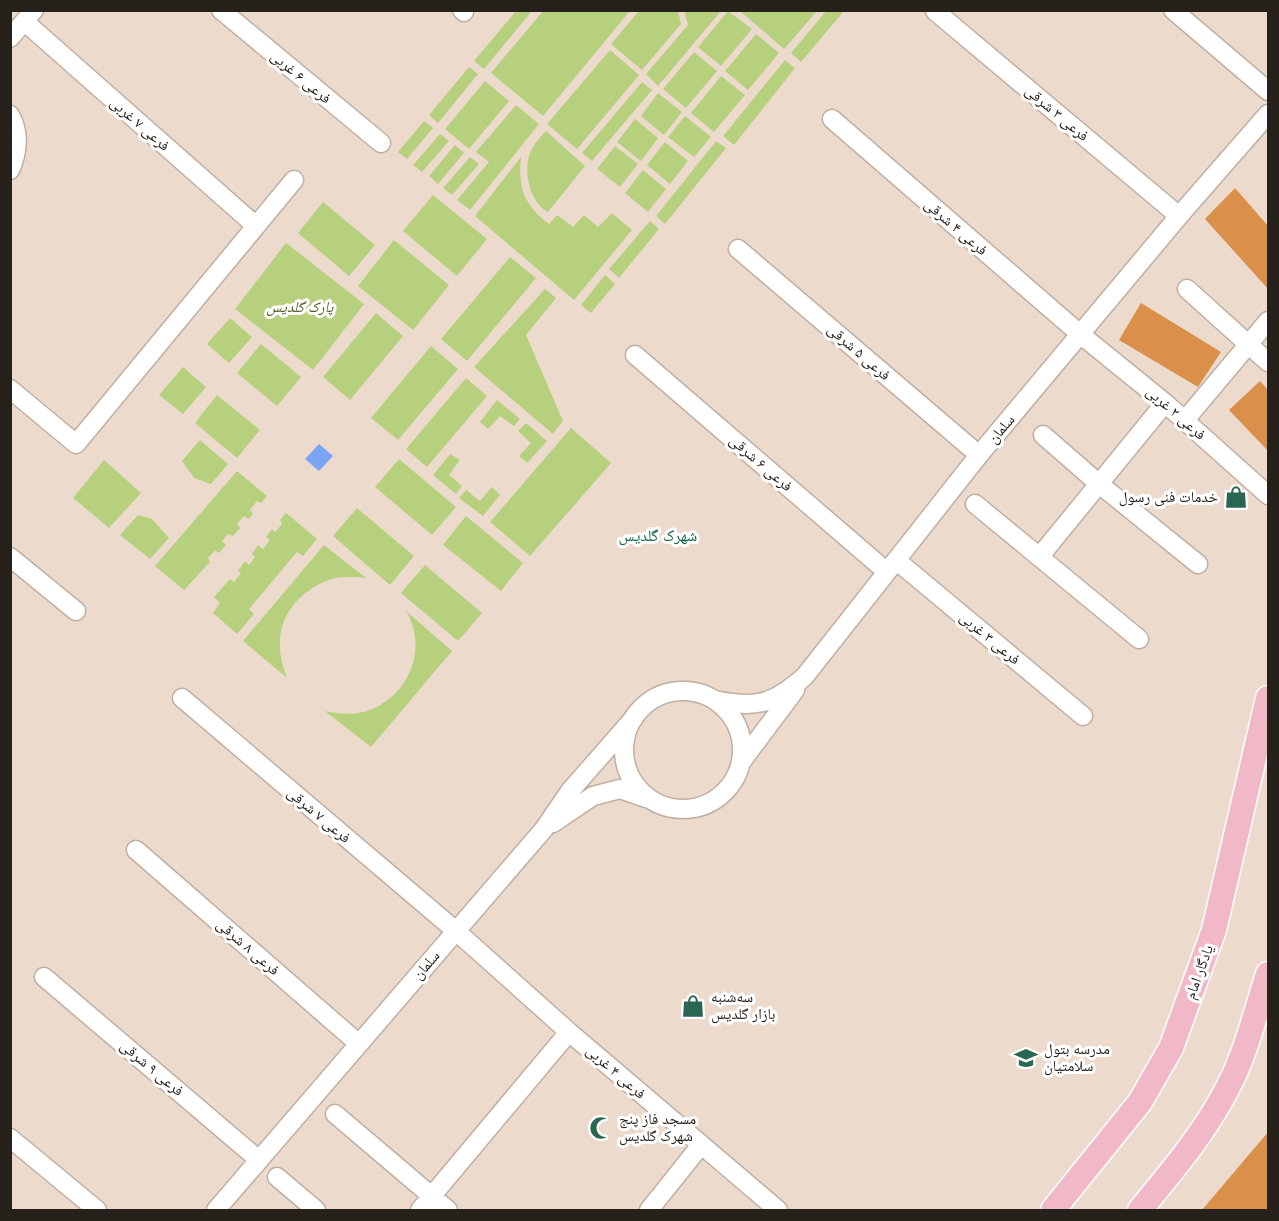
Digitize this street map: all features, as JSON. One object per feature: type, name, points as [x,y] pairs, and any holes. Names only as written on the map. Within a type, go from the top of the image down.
[{"type":"main road","name":"یادگار امام","points":[[1053,1210],[1070,1200],[1140,1102],[1171,1048],[1214,930],[1269,698]]},
{"type":"main road","points":[[1140,1210],[1200,1136],[1228,1089],[1269,974]]},
{"type":"street","name":"فرعی ۶ غربی","points":[[220,10],[381,143]]},
{"type":"street","points":[[1173,10],[1269,91]]},
{"type":"street","name":"فرعی ۳ شرقی","points":[[935,11],[1179,216]]},
{"type":"street","points":[[10,38],[29,16]]},
{"type":"street","name":"فرعی ۷ غربی","points":[[29,16],[256,226]]},
{"type":"street","name":"سلمان","points":[[716,700],[740,705],[764,703],[787,693],[805,676],[979,455],[1179,216],[1269,114]]},
{"type":"street","points":[[10,116],[18,140],[15,159],[10,170]]},
{"type":"street","name":"فرعی ۴ شرقی","points":[[832,119],[1080,334]]},
{"type":"street","points":[[10,389],[76,444],[294,180]]},
{"type":"street","name":"فرعی ۵ شرقی","points":[[738,249],[979,455]]},
{"type":"street","points":[[1187,289],[1269,362]]},
{"type":"street","points":[[1185,420],[1269,321]]},
{"type":"street","name":"فرعی ۲ غربی","points":[[1080,334],[1185,420],[1269,495]]},
{"type":"street","name":"فرعی ۶ شرقی","points":[[635,355],[892,566]]},
{"type":"street","points":[[1040,556],[1165,403]]},
{"type":"street","points":[[1043,435],[1198,564]]},
{"type":"street","points":[[975,504],[1139,639]]},
{"type":"street","points":[[10,557],[76,611]]},
{"type":"street","name":"فرعی ۳ غربی","points":[[892,566],[1083,716]]},
{"type":"street","points":[[544,829],[593,796],[620,789],[669,807],[688,809],[707,804],[723,794],[735,779],[742,760],[805,676]]},
{"type":"street","points":[[652,799],[638,787],[628,771],[625,753],[626,735],[634,718],[646,704],[662,695],[680,691],[698,693],[716,700],[738,726],[742,743],[742,760]]},
{"type":"street","name":"فرعی ۷ شرقی","points":[[182,698],[456,931]]},
{"type":"street","name":"سلمان","points":[[216,1210],[544,829],[570,791],[634,718]]},
{"type":"street","name":"فرعی ۸ شرقی","points":[[136,850],[359,1044]]},
{"type":"street","name":"فرعی ۴ غربی","points":[[456,931],[569,1032],[778,1210]]},
{"type":"street","name":"فرعی ۹ شرقی","points":[[44,976],[259,1160]]},
{"type":"street","points":[[425,1204],[569,1032]]},
{"type":"street","points":[[335,1114],[425,1204],[447,1210]]},
{"type":"street","points":[[10,1138],[97,1210]]},
{"type":"street","points":[[649,1210],[701,1145]]},
{"type":"street","points":[[277,1177],[316,1210]]},
{"type":"green space","points":[[827,10],[844,11],[801,62],[791,53]]},
{"type":"green space","points":[[516,11],[532,11],[484,69],[474,61]]},
{"type":"green space","points":[[543,11],[630,11],[543,116],[491,73]]},
{"type":"green space","points":[[639,11],[678,11],[681,24],[642,70],[611,44]]},
{"type":"green space","points":[[684,11],[721,11],[658,86],[646,74],[688,25]]},
{"type":"green space","points":[[728,11],[752,29],[721,66],[698,47]]},
{"type":"green space","points":[[740,11],[817,11],[784,49]]},
{"type":"green space","points":[[756,34],[779,53],[748,90],[725,71]]},
{"type":"green space","points":[[610,50],[639,75],[577,149],[547,124]]},
{"type":"green space","points":[[694,52],[717,71],[686,108],[663,89]]},
{"type":"green space","points":[[785,60],[795,68],[734,145],[723,136]]},
{"type":"green space","points":[[469,67],[478,74],[438,123],[429,115]]},
{"type":"green space","points":[[721,76],[745,95],[714,132],[691,113]]},
{"type":"green space","points":[[485,81],[509,101],[469,149],[445,129]]},
{"type":"green space","points":[[642,82],[652,90],[592,161],[582,153]]},
{"type":"green space","points":[[658,93],[682,112],[664,135],[641,116]]},
{"type":"green space","points":[[516,105],[539,124],[470,210],[457,200],[489,162],[476,152]]},
{"type":"green space","points":[[685,116],[711,137],[694,157],[668,137]]},
{"type":"green space","points":[[635,119],[658,138],[641,161],[617,142]]},
{"type":"green space","points":[[424,121],[433,128],[407,159],[398,152]]},
{"type":"green space","points":[[546,131],[585,166],[548,212],[533,196],[527,174],[531,152]]},
{"type":"green space","points":[[440,134],[449,141],[422,172],[413,165]]},
{"type":"green space","points":[[716,141],[726,148],[665,224],[656,216]]},
{"type":"green space","points":[[665,142],[688,161],[670,184],[647,165]]},
{"type":"green space","points":[[455,145],[464,153],[438,184],[429,176]]},
{"type":"green space","points":[[615,146],[638,164],[620,187],[597,169]]},
{"type":"green space","points":[[470,157],[479,164],[452,195],[443,188]]},
{"type":"green space","points":[[521,157],[520,168],[524,195],[540,217],[549,224],[557,215],[573,227],[584,215],[598,227],[612,213],[632,230],[574,300],[475,216]]},
{"type":"green space","points":[[643,170],[666,189],[648,212],[625,193]]},
{"type":"green space","points":[[433,195],[487,239],[457,276],[403,231]]},
{"type":"green space","name":"پارک گلدیس","points":[[323,202],[375,245],[349,276],[298,233]]},
{"type":"green space","points":[[650,221],[659,229],[619,278],[609,269]]},
{"type":"green space","name":"پارک گلدیس","points":[[394,240],[449,285],[413,330],[358,286]]},
{"type":"green space","name":"پارک گلدیس","points":[[286,243],[364,304],[313,370],[235,309]]},
{"type":"green space","points":[[510,257],[536,278],[467,361],[441,339]]},
{"type":"green space","points":[[605,275],[615,284],[591,313],[581,305]]},
{"type":"green space","points":[[545,289],[556,298],[526,335],[563,421],[553,434],[474,367]]},
{"type":"green space","name":"پارک گلدیس","points":[[376,313],[403,336],[350,400],[323,377]]},
{"type":"green space","name":"پارک گلدیس","points":[[230,318],[252,337],[229,363],[207,344]]},
{"type":"green space","name":"پارک گلدیس","points":[[261,344],[301,377],[277,406],[237,373]]},
{"type":"green space","points":[[431,346],[458,369],[398,440],[371,418]]},
{"type":"green space","points":[[183,367],[206,387],[183,414],[159,395]]},
{"type":"green space","points":[[466,378],[487,396],[427,467],[406,449]]},
{"type":"green space","points":[[217,395],[260,430],[237,458],[195,423]]},
{"type":"green space","points":[[497,400],[520,419],[514,426],[500,416],[488,429],[480,422]]},
{"type":"green space","points":[[526,423],[547,441],[527,463],[519,456],[531,443],[518,431]]},
{"type":"green space","points":[[571,428],[611,463],[530,556],[490,522]]},
{"type":"green space","points":[[200,440],[228,464],[211,484],[194,478],[182,461]]},
{"type":"green space","points":[[450,454],[460,460],[449,475],[462,486],[456,494],[433,475]]},
{"type":"green space","points":[[399,459],[456,507],[432,535],[375,487]]},
{"type":"green space","points":[[104,460],[141,493],[109,528],[73,498]]},
{"type":"green space","points":[[237,471],[267,496],[261,503],[257,501],[250,510],[253,513],[249,519],[244,516],[237,524],[240,528],[233,536],[228,534],[222,541],[226,545],[219,553],[215,550],[208,558],[210,562],[184,590],[155,566]]},
{"type":"green space","points":[[492,487],[500,495],[483,516],[459,498],[466,490],[480,501]]},
{"type":"green space","points":[[357,508],[414,556],[390,585],[333,536]]},
{"type":"green space","points":[[286,513],[317,539],[303,556],[297,552],[249,609],[254,614],[237,634],[213,613],[220,603],[214,597],[230,579],[234,582],[241,573],[238,571],[245,561],[249,565],[255,557],[252,554],[258,545],[263,549],[270,540],[266,537],[272,529],[275,532],[282,524],[280,520]]},
{"type":"green space","points":[[138,515],[152,519],[169,538],[150,559],[120,535]]},
{"type":"green space","points":[[466,516],[523,563],[501,591],[443,545]]},
{"type":"green space","points":[[324,545],[366,578],[342,577],[329,580],[310,589],[295,604],[284,621],[281,631],[280,652],[287,678],[243,641]]},
{"type":"green space","points":[[425,565],[482,613],[458,641],[401,593]]},
{"type":"green space","points":[[406,611],[452,651],[371,747],[325,711],[358,713],[374,708],[400,688],[409,674],[416,643],[413,627]]},
{"type":"water","points":[[319,444],[333,456],[319,471],[305,459]]},
{"type":"building","points":[[1235,188],[1269,227],[1269,290],[1205,219]]},
{"type":"building","points":[[1141,303],[1221,352],[1198,387],[1119,340]]},
{"type":"building","points":[[1260,381],[1269,391],[1269,452],[1229,410]]},
{"type":"building","points":[[1269,1131],[1269,1210],[1202,1210]]},
{"type":"place","name":"خدمات فنی رسول","points":[[1236,497]]},
{"type":"place","name":"سه‌شنبه بازار گلدیس","points":[[693,1006]]},
{"type":"place","name":"مدرسه بتول سلامتیان","points":[[1026,1058]]},
{"type":"place","name":"مسجد فاز پنج شهرک گلدیس","points":[[601,1128]]},
{"type":"district","name":"شهرک گلدیس","points":[[658,535]]}]
